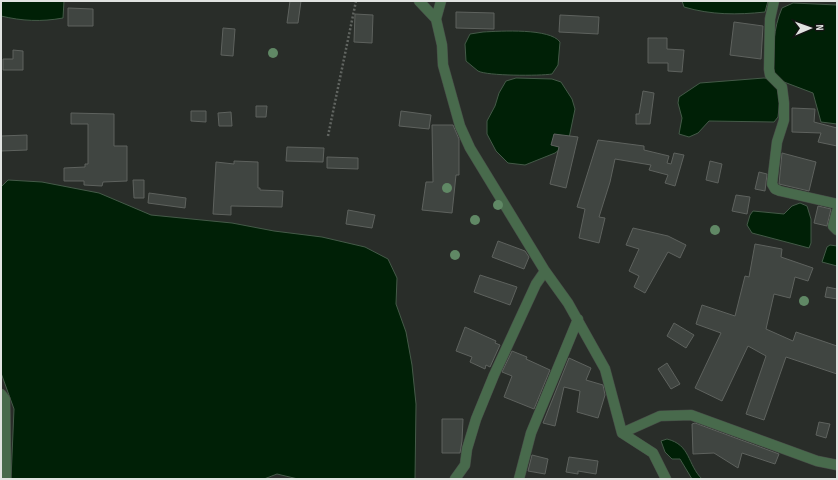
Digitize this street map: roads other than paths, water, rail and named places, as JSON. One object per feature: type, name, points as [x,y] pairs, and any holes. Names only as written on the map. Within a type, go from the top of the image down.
[{"type":"street","points":[[419,1],[436,19]]},
{"type":"street","points":[[441,1],[436,19],[442,45],[443,65],[460,126],[470,148],[545,271],[578,319],[605,368],[622,433],[654,454],[666,479]]},
{"type":"street","points":[[774,1],[770,19],[769,69],[770,75],[782,87],[785,111],[777,142],[772,184],[775,189],[780,191],[837,204]]},
{"type":"street","points":[[837,211],[833,226],[837,230]]},
{"type":"street","points":[[455,479],[465,465],[476,419],[494,375],[536,284],[545,271]]},
{"type":"street","points":[[519,479],[531,433],[578,319]]},
{"type":"street","points":[[1,394],[5,399],[6,479]]},
{"type":"street","points":[[622,433],[660,416],[691,415],[817,460],[837,465]]}]
